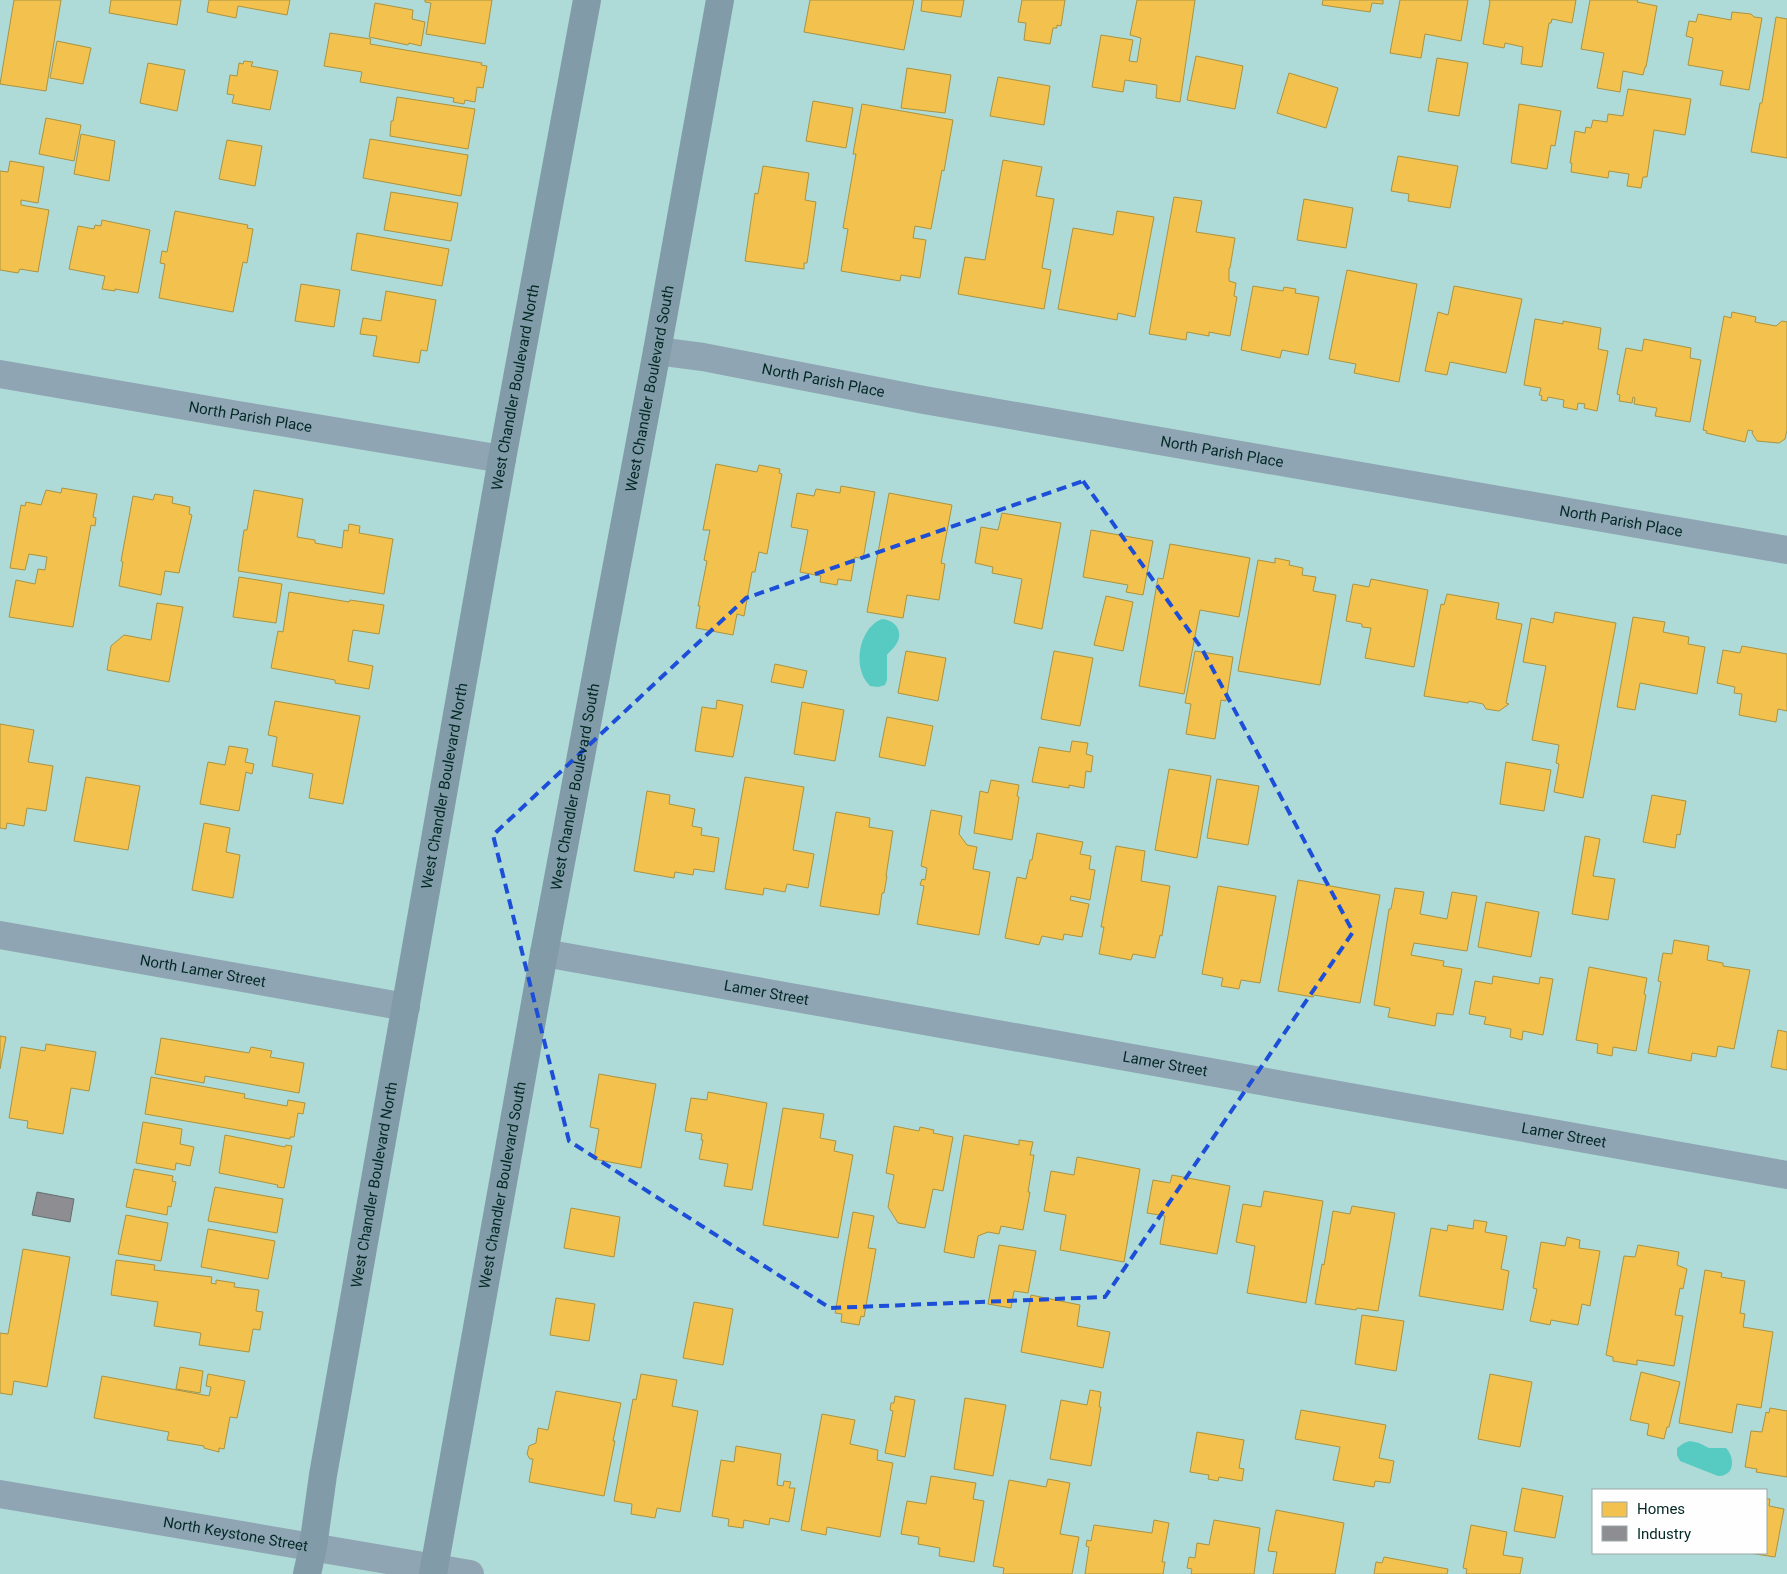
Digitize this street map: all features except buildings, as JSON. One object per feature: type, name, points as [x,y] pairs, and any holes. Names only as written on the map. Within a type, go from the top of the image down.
[{"type":"main road","name":"West Chandler Boulevard North","points":[[307,1574],[502,458],[587,0]]},
{"type":"main road","name":"West Chandler Boulevard South","points":[[433,1571],[544,953],[658,351],[720,0]]},
{"type":"street","name":"North Parish Place","points":[[658,351],[703,357],[924,400],[1787,550]]},
{"type":"street","name":"North Parish Place","points":[[0,374],[238,416],[502,458]]},
{"type":"street","name":"North Lamer Street","points":[[0,935],[406,1007]]},
{"type":"street","name":"Lamer Street","points":[[544,953],[1787,1175]]},
{"type":"street","name":"North Keystone Street","points":[[0,1494],[313,1547],[433,1571],[470,1574]]},
{"type":"highlighted area","points":[[1083,481],[1202,649],[1353,932],[1105,1297],[830,1308],[569,1141],[493,835],[746,598]]},
{"type":"water","points":[[882,619],[891,622],[898,628],[899,636],[895,646],[887,655],[887,680],[885,685],[878,687],[870,686],[864,678],[859,658],[865,634],[875,623]]},
{"type":"water","points":[[1690,1441],[1709,1448],[1726,1448],[1732,1462],[1730,1470],[1718,1476],[1680,1461],[1677,1455],[1677,1448]]}]
